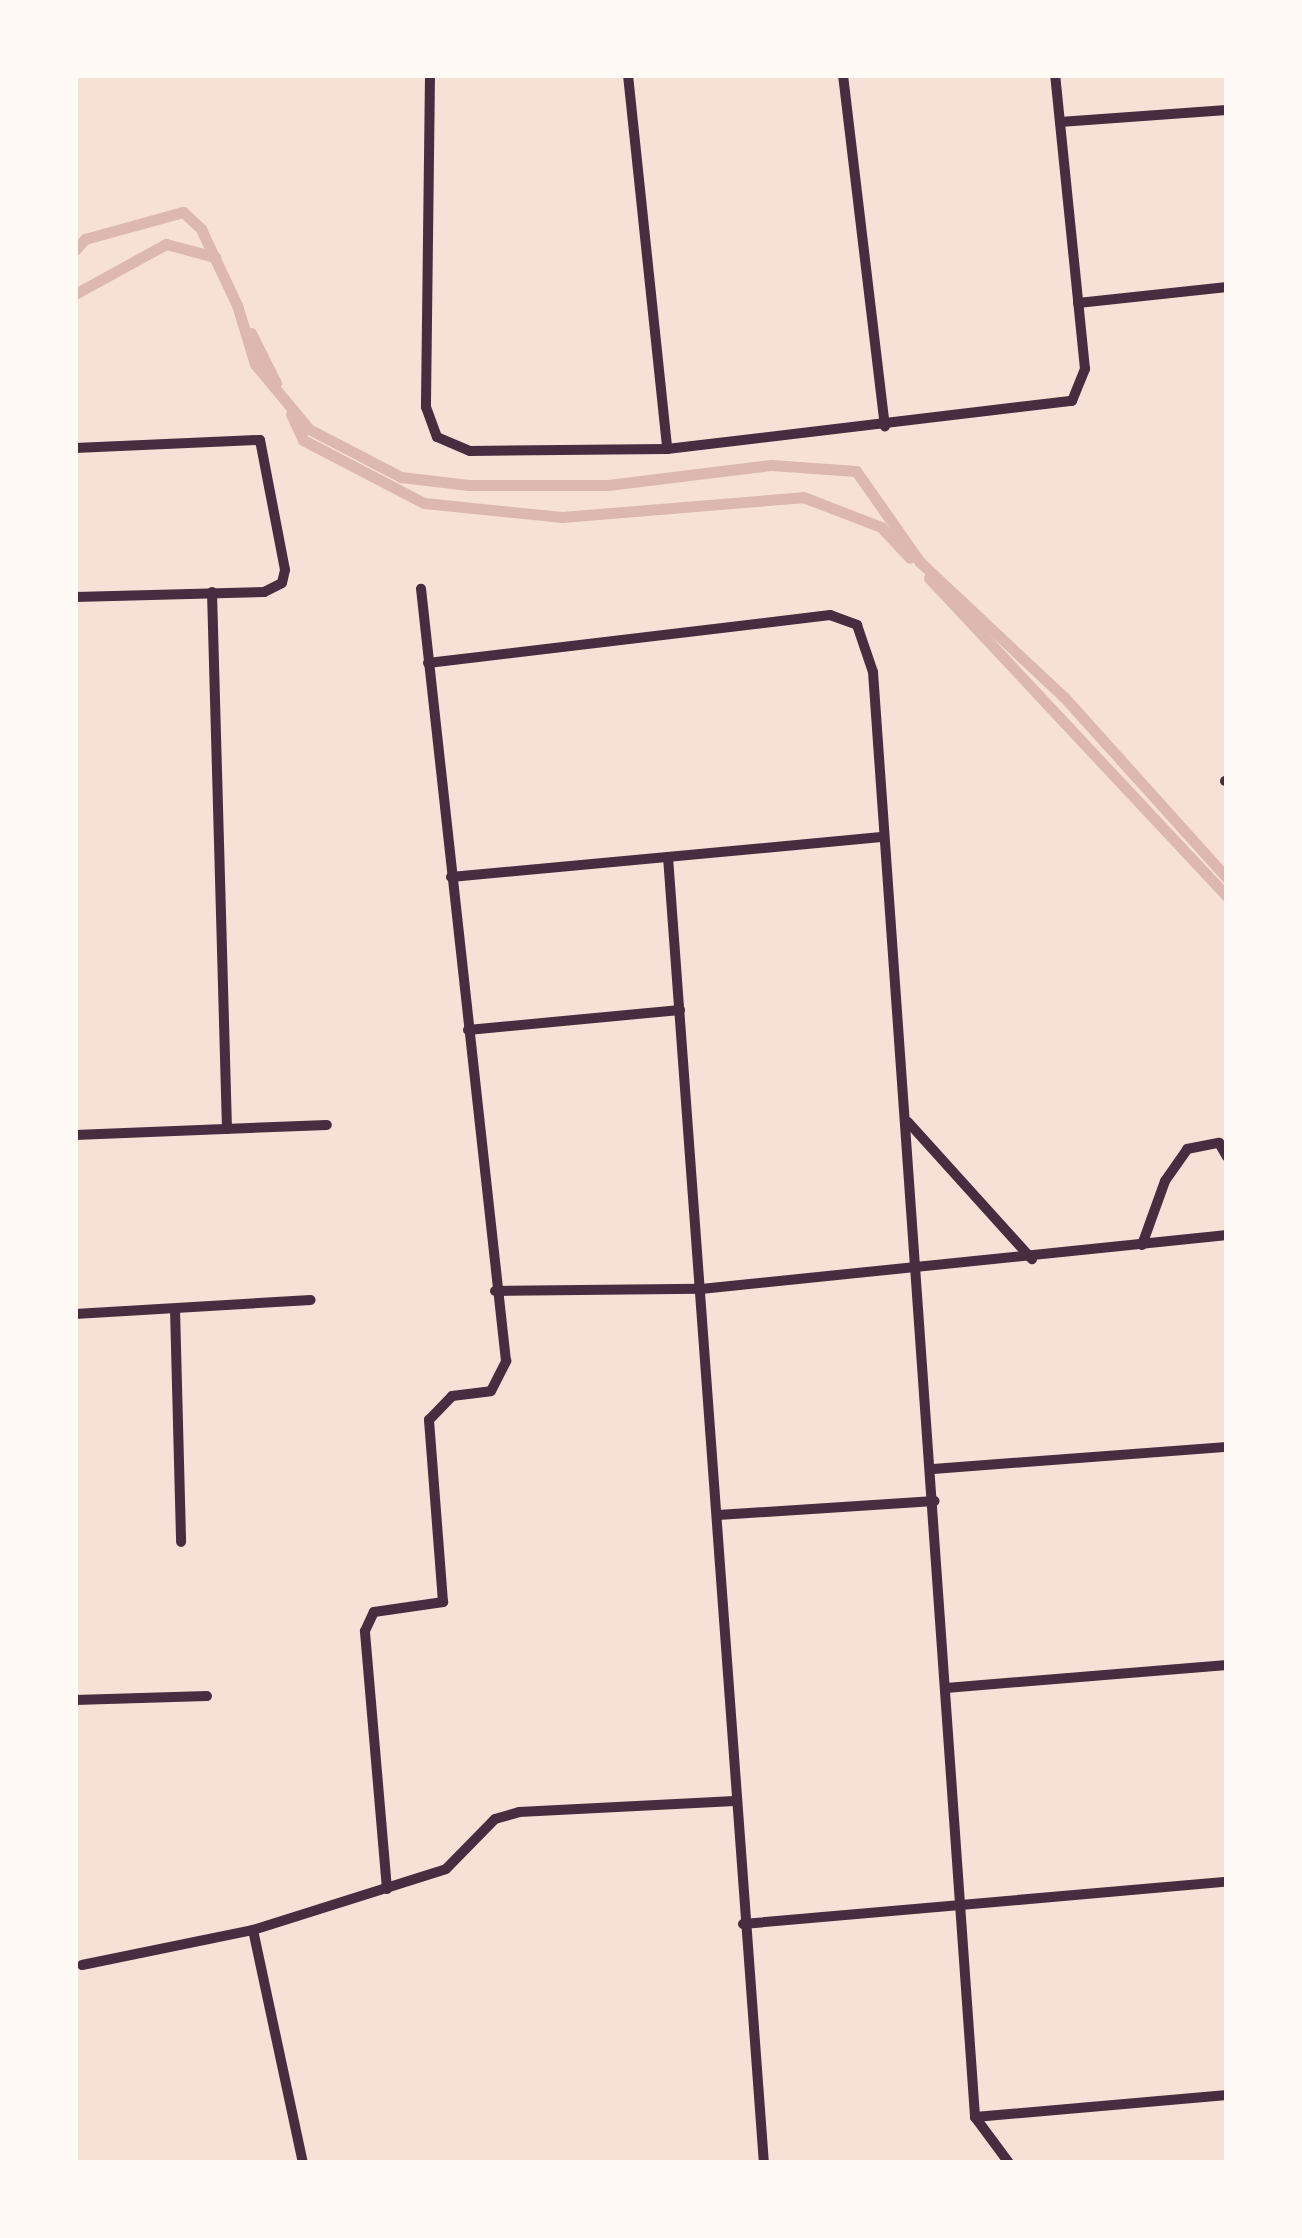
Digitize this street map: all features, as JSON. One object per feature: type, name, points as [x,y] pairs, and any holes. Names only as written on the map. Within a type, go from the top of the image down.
[{"type":"street","points":[[430,75],[426,406],[436,437],[470,451],[667,449],[885,427],[1072,402],[1084,379],[1055,75]]},
{"type":"street","points":[[628,75],[667,449]]},
{"type":"street","points":[[843,75],[885,427]]},
{"type":"street","points":[[1060,122],[1227,110]]},
{"type":"street","points":[[1078,303],[1227,287]]},
{"type":"street","points":[[75,448],[260,440],[284,580],[264,592],[75,597]]},
{"type":"street","points":[[386,1889],[366,1631],[374,1612],[443,1602],[429,1420],[452,1396],[491,1390],[506,1361],[420,589]]},
{"type":"street","points":[[212,592],[227,1129]]},
{"type":"street","points":[[428,663],[830,615],[858,625],[874,672],[881,838],[920,1269],[974,2117],[1009,2163]]},
{"type":"street","points":[[451,877],[881,838]]},
{"type":"street","points":[[668,857],[718,1515],[743,1924],[764,2163]]},
{"type":"street","points":[[468,1030],[680,1010]]},
{"type":"street","points":[[907,1120],[1032,1259]]},
{"type":"street","points":[[75,1135],[327,1126]]},
{"type":"street","points":[[1142,1245],[1166,1181],[1187,1149],[1219,1143],[1227,1157]]},
{"type":"street","points":[[496,1291],[701,1289],[1032,1259],[1227,1234]]},
{"type":"street","points":[[75,1314],[311,1300]]},
{"type":"street","points":[[175,1308],[181,1542]]},
{"type":"street","points":[[933,1469],[1227,1447]]},
{"type":"street","points":[[718,1515],[935,1501]]},
{"type":"street","points":[[946,1688],[1227,1666]]},
{"type":"street","points":[[75,1700],[206,1696]]},
{"type":"street","points":[[82,1966],[253,1930],[446,1869],[495,1819],[519,1812],[735,1801]]},
{"type":"street","points":[[743,1924],[1227,1882]]},
{"type":"street","points":[[253,1930],[303,2163]]},
{"type":"street","points":[[974,2117],[1227,2095]]},
{"type":"waterway","points":[[75,250],[85,239],[183,212],[201,229],[237,305],[255,364],[309,429],[401,477],[469,485],[608,485],[771,465],[856,471],[920,562],[1064,697],[1227,878]]},
{"type":"waterway","points":[[75,294],[166,244],[215,257]]},
{"type":"waterway","points":[[251,333],[276,383]]},
{"type":"waterway","points":[[291,414],[303,440],[424,503],[562,517],[803,497],[881,527],[910,558]]},
{"type":"waterway","points":[[929,578],[1227,897]]}]
